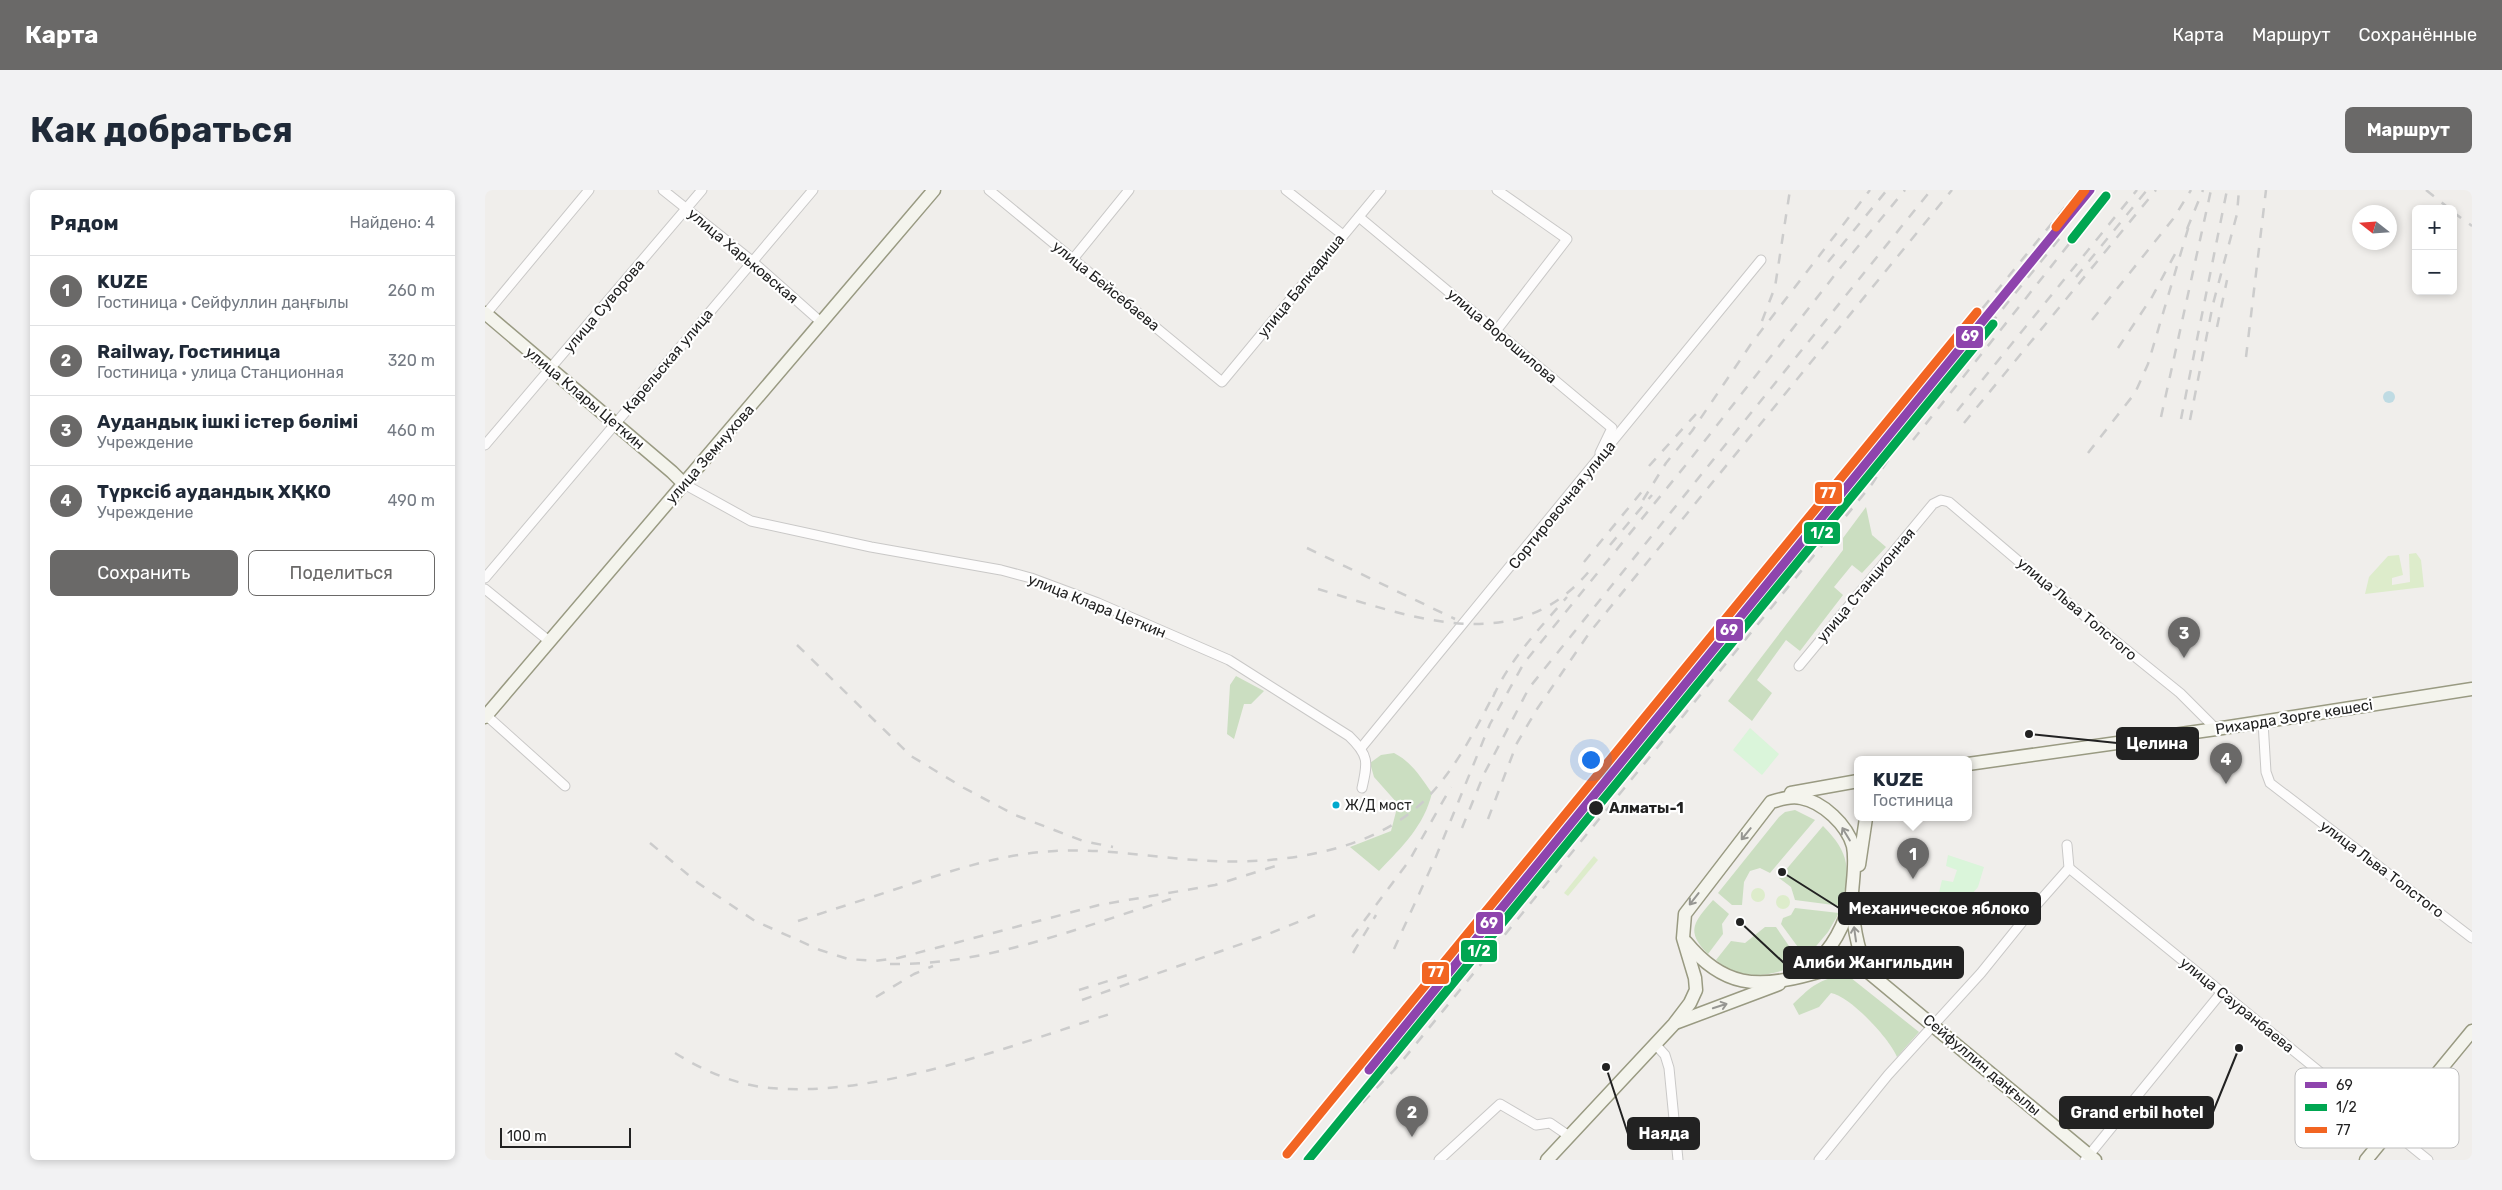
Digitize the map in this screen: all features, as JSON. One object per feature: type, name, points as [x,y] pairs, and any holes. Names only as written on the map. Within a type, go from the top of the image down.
[{"type":"main road","name":"улица Земнухова","points":[[486,716],[934,190]]},
{"type":"main road","name":"улица Клары Цеткин","points":[[485,314],[672,472],[683,484]]},
{"type":"main road","name":"Рихарда Зорге көшесі","points":[[1972,763],[2216,730],[2472,689]]},
{"type":"main road","points":[[1547,1160],[1674,1024],[1690,1003],[1696,990],[1695,978],[1683,938],[1682,924],[1690,904],[1771,802],[1788,793],[1854,783]]},
{"type":"main road","points":[[1771,802],[1782,798],[1801,798],[1821,806],[1845,830],[1853,847],[1852,895],[1856,942],[1867,971]]},
{"type":"main road","points":[[1674,1024],[1747,997],[1793,977],[1815,964],[1829,949],[1845,918],[1852,895],[1865,821]]},
{"type":"main road","points":[[1683,938],[1703,963],[1725,976],[1752,982],[1773,982],[1793,977]]},
{"type":"main road","name":"Сейфуллин даңғылы","points":[[1793,977],[1843,966],[1867,971],[1935,1025],[2090,1158]]},
{"type":"main road","points":[[2442,1068],[2472,1031]]},
{"type":"main road","points":[[2366,1160],[2376,1148]]},
{"type":"street","points":[[485,314],[589,190]]},
{"type":"street","name":"улица Харьковская","points":[[663,190],[752,261],[822,323]]},
{"type":"street","name":"улица Суворова","points":[[485,445],[702,190]]},
{"type":"street","name":"Карельская улица","points":[[485,578],[813,190]]},
{"type":"street","name":"улица Бейсебаева","points":[[989,190],[1222,382]]},
{"type":"street","points":[[1073,259],[1129,190]]},
{"type":"street","points":[[1286,190],[1343,235]]},
{"type":"street","name":"улица Балкадиша","points":[[1222,382],[1381,190]]},
{"type":"street","points":[[1496,331],[1567,240],[1497,190]]},
{"type":"street","name":"улица Ворошилова","points":[[1359,217],[1612,428],[1594,466]]},
{"type":"street","name":"Сортировочная улица","points":[[1361,748],[1761,260]]},
{"type":"street","name":"улица Клара Цеткин","points":[[683,484],[751,521],[871,547],[1001,570],[1031,578],[1098,603],[1229,660],[1349,736],[1361,748]]},
{"type":"street","name":"улица Льва Толстого","points":[[1933,504],[1941,500],[1949,502],[2055,593],[2180,693],[2216,730]]},
{"type":"street","name":"улица Станционная","points":[[1799,666],[1933,504]]},
{"type":"street","points":[[485,589],[549,641]]},
{"type":"street","points":[[486,716],[565,786]]},
{"type":"street","name":"улица Льва Толстого","points":[[2263,722],[2266,772],[2271,783],[2472,938]]},
{"type":"street","points":[[1361,748],[1366,760],[1362,788]]},
{"type":"street","points":[[1819,1160],[1888,1075],[1935,1025],[2069,868],[2067,845]]},
{"type":"street","name":"улица Сауранбаева","points":[[2069,868],[2315,1068]]},
{"type":"street","points":[[2090,1158],[2221,993]]},
{"type":"street","points":[[1655,1044],[1665,1055],[1669,1068],[1678,1160]]},
{"type":"street","points":[[1439,1160],[1500,1104],[1536,1125],[1550,1123],[1569,1136]]},
{"type":"street","name":"улица Сауранбаева","points":[[2414,1148],[2428,1160]]},
{"type":"green space","points":[[1866,507],[1872,535],[1886,547],[1862,573],[1852,565],[1834,587],[1843,595],[1800,651],[1786,640],[1757,680],[1772,693],[1752,721],[1728,701],[1843,550],[1843,538]]},
{"type":"green space","points":[[2416,553],[2421,560],[2424,587],[2365,594],[2369,577],[2388,556],[2399,555],[2403,575],[2392,578],[2392,585],[2410,582],[2409,554]]},
{"type":"green space","points":[[1236,676],[1264,691],[1251,704],[1244,704],[1234,739],[1227,734],[1230,685]]},
{"type":"green space","points":[[1750,728],[1779,754],[1762,775],[1733,750]]},
{"type":"green space","points":[[1394,753],[1411,766],[1432,793],[1424,816],[1418,826],[1379,871],[1350,847],[1391,831],[1398,804],[1374,777],[1370,763],[1381,755]]},
{"type":"green space","points":[[1795,810],[1815,820],[1770,873],[1760,868],[1750,871],[1744,882],[1742,905],[1732,905],[1718,893],[1779,817],[1785,812]]},
{"type":"green space","points":[[1823,826],[1839,845],[1846,863],[1846,882],[1841,906],[1795,900],[1791,887],[1779,878]]},
{"type":"green space","points":[[1948,855],[1984,867],[1978,887],[1966,901],[1959,918],[1935,909],[1942,880],[1953,882],[1957,870],[1946,866]]},
{"type":"green space","points":[[1594,856],[1598,860],[1568,896],[1564,893]]},
{"type":"green space","points":[[1758,888],[1763,890],[1765,895],[1763,900],[1758,902],[1753,900],[1751,895],[1753,890]]},
{"type":"green space","points":[[1783,895],[1788,897],[1790,902],[1788,907],[1783,909],[1778,907],[1776,902],[1778,897]]},
{"type":"green space","points":[[1713,900],[1729,914],[1722,924],[1723,934],[1708,954],[1696,939],[1694,933],[1701,914]]},
{"type":"green space","points":[[1795,908],[1839,913],[1828,932],[1806,958],[1781,924],[1783,918],[1791,915]]},
{"type":"green space","points":[[1765,927],[1776,927],[1800,962],[1780,971],[1757,975],[1735,971],[1725,967],[1716,960],[1731,941],[1745,943]]},
{"type":"green space","points":[[1846,974],[1919,1032],[1897,1057],[1893,1049],[1869,1019],[1839,996],[1831,993],[1819,1007],[1799,1015],[1793,1004],[1806,992],[1822,981]]},
{"type":"water","points":[[2387,391],[2391,391],[2395,397],[2391,403],[2387,403],[2383,399],[2383,395]]},
{"type":"railway","points":[[1762,321],[1775,287],[1790,190]]},
{"type":"railway","points":[[1643,500],[1666,463],[1692,431],[1751,344],[1870,190]]},
{"type":"railway","points":[[1828,262],[1887,190]]},
{"type":"railway","points":[[1394,949],[1435,859],[1490,724],[1524,663],[1685,466],[1841,267],[1905,190]]},
{"type":"railway","points":[[1462,828],[1484,774],[1529,688],[1931,190]]},
{"type":"railway","points":[[1488,819],[1517,743],[1537,709],[1590,632],[1952,190]]},
{"type":"railway","points":[[1287,1160],[2079,190]]},
{"type":"railway","points":[[1913,440],[2112,190]]},
{"type":"railway","points":[[1957,411],[2137,190]]},
{"type":"railway","points":[[2076,277],[2147,190]]},
{"type":"railway","points":[[1964,423],[2156,190]]},
{"type":"railway","points":[[2092,320],[2173,219],[2191,190]]},
{"type":"railway","points":[[2187,229],[2203,190]]},
{"type":"railway","points":[[2161,417],[2211,190]]},
{"type":"railway","points":[[2181,419],[2227,190]]},
{"type":"railway","points":[[2190,420],[2213,304],[2237,214],[2239,190]]},
{"type":"railway","points":[[2246,357],[2266,190]]},
{"type":"railway","points":[[2426,190],[2445,205]]},
{"type":"railway","points":[[2457,215],[2472,226]]},
{"type":"railway","points":[[2088,453],[2135,393],[2148,364],[2190,222]]},
{"type":"railway","points":[[1307,1160],[1398,1066],[1872,484],[1917,419],[2064,233]]},
{"type":"railway","points":[[2118,348],[2152,297],[2175,254]]},
{"type":"railway","points":[[2217,327],[2227,280]]},
{"type":"railway","points":[[1649,466],[1696,414]]},
{"type":"railway","points":[[1584,562],[1644,489]]},
{"type":"railway","points":[[1610,545],[1652,495]]},
{"type":"railway","points":[[1307,548],[1455,619]]},
{"type":"railway","points":[[1318,589],[1426,619],[1462,624],[1497,623],[1530,614],[1562,597],[1591,569]]},
{"type":"railway","points":[[1493,697],[1517,657],[1567,597]]},
{"type":"railway","points":[[797,645],[911,756],[964,788],[1015,815],[1083,841],[1113,847]]},
{"type":"railway","points":[[798,921],[949,872],[1001,858],[1037,852],[1073,850],[1196,860],[1256,861],[1288,858],[1350,844],[1379,832],[1405,817],[1428,797],[1457,760],[1495,692]]},
{"type":"railway","points":[[1352,937],[1409,861],[1451,787]]},
{"type":"railway","points":[[650,843],[698,883],[755,921],[820,950],[848,959],[875,961],[898,958],[1099,905],[1215,885],[1282,864]]},
{"type":"railway","points":[[890,964],[962,959],[997,952],[1032,943],[1171,899]]},
{"type":"railway","points":[[1082,1000],[1261,937],[1315,915]]},
{"type":"railway","points":[[1353,953],[1376,915]]},
{"type":"railway","points":[[876,997],[914,974],[933,966]]},
{"type":"railway","points":[[1079,990],[1134,973]]},
{"type":"railway","points":[[675,1053],[697,1066],[745,1084],[770,1088],[812,1089],[855,1085],[945,1066],[1116,1012]]},
{"type":"transit line","name":"77","points":[[2056,227],[2085,190]]},
{"type":"transit line","name":"69","points":[[1369,1070],[2090,190]]},
{"type":"transit line","name":"1/2","points":[[2072,239],[2106,196]]},
{"type":"transit line","name":"77","points":[[1287,1154],[1977,312]]},
{"type":"transit line","name":"1/2","points":[[1308,1160],[1993,324]]},
{"type":"place","name":"Аудандық ішкі істер бөлімі","points":[[2184,658]]},
{"type":"place","name":"Целина","points":[[2029,734]]},
{"type":"place","name":"Түрксіб аудандық ХҚКО","points":[[2226,784]]},
{"type":"place","name":"Ж/Д мост","points":[[1336,805]]},
{"type":"place","name":"Алматы-1","points":[[1596,808]]},
{"type":"place","name":"Механическое яблоко","points":[[1782,872]]},
{"type":"place","name":"KUZE","points":[[1913,879]]},
{"type":"place","name":"Алиби Жангильдин","points":[[1740,922]]},
{"type":"place","name":"Grand erbil hotel","points":[[2239,1048]]},
{"type":"place","name":"Наяда","points":[[1606,1067]]},
{"type":"place","name":"Railway, Гостиница","points":[[1412,1137]]}]
